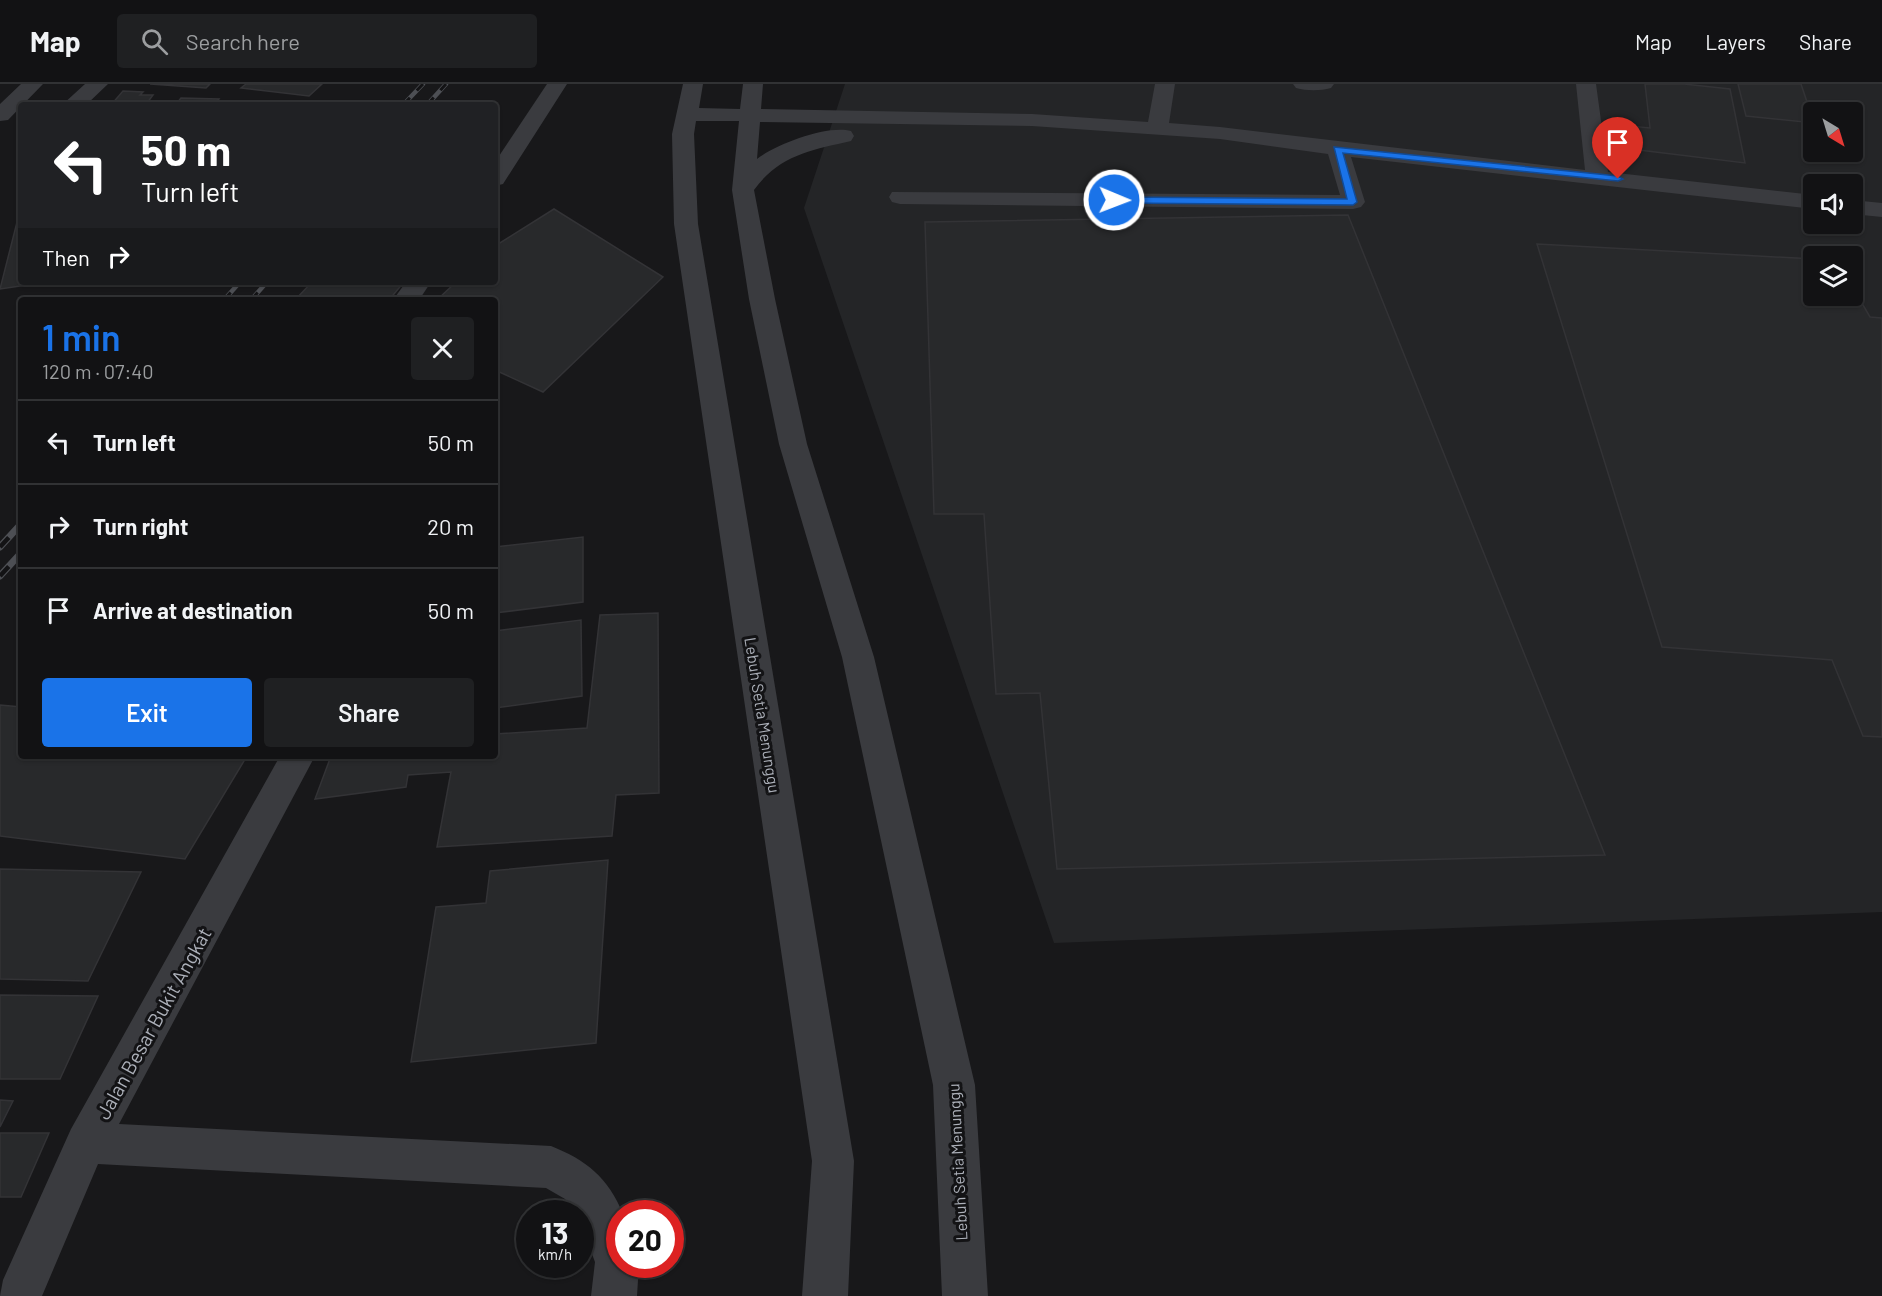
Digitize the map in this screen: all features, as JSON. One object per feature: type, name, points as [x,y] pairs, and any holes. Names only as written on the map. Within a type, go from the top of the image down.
[{"type":"street","points":[[0,115],[33,84]]},
{"type":"street","points":[[77,102],[98,84]]},
{"type":"street","points":[[498,174],[557,84]]},
{"type":"street","name":"Lebuh Setia Menunggu","points":[[693,84],[685,124],[686,224],[833,1161],[825,1296]]},
{"type":"street","points":[[750,125],[753,84]]},
{"type":"street","points":[[1157,130],[1165,84]]},
{"type":"street","points":[[1303,84],[1324,84]]},
{"type":"street","points":[[1586,84],[1597,176]]},
{"type":"street","points":[[685,124],[1032,120],[1220,133],[1338,149],[1803,201]]},
{"type":"street","points":[[750,125],[843,136],[1032,139],[1157,130]]},
{"type":"street","name":"Lebuh Setia Menunggu","points":[[750,125],[743,190],[762,299],[793,444],[858,657],[954,1085],[965,1296]]},
{"type":"street","points":[[743,190],[755,171],[768,159],[799,146],[843,136]]},
{"type":"street","points":[[900,197],[1353,202],[1338,149]]},
{"type":"street","points":[[1863,208],[1882,210]]},
{"type":"street","name":"Jalan Besar Bukit Angkat","points":[[19,1296],[86,1143],[296,759]]},
{"type":"street","points":[[86,1143],[551,1167],[580,1184],[603,1216],[617,1262],[614,1296]]},
{"type":"shaded area","points":[[845,84],[1882,84],[1882,912],[1054,943],[804,208]]},
{"type":"building","points":[[150,84],[210,84],[206,88]]},
{"type":"building","points":[[246,84],[322,84],[309,96],[241,88]]},
{"type":"building","points":[[1645,84],[1684,84],[1730,89],[1745,163],[1631,149],[1629,126],[1650,128]]},
{"type":"building","points":[[1738,84],[1801,84],[1807,102],[1803,102],[1803,122],[1746,116]]},
{"type":"building","points":[[123,91],[153,95],[148,102],[114,102]]},
{"type":"building","points":[[181,98],[219,99],[217,102],[178,102]]},
{"type":"building","points":[[554,209],[663,277],[543,392],[498,371],[498,297],[440,297],[453,285],[498,285],[498,244]]},
{"type":"building","points":[[1348,215],[1605,855],[1057,869],[1040,693],[996,694],[984,514],[934,514],[925,222]]},
{"type":"building","points":[[17,222],[18,285],[27,285],[0,289]]},
{"type":"building","points":[[1537,244],[1803,258],[1803,306],[1863,305],[1870,317],[1882,318],[1882,737],[1863,736],[1832,660],[1662,647]]},
{"type":"building","points":[[309,285],[402,285],[392,297],[298,297]]},
{"type":"building","points":[[583,537],[583,602],[498,613],[498,547]]},
{"type":"building","points":[[658,613],[659,793],[616,795],[612,836],[437,847],[451,772],[408,775],[406,787],[315,799],[330,759],[498,759],[498,734],[587,728],[600,615]]},
{"type":"building","points":[[581,620],[582,696],[498,708],[498,631]]},
{"type":"building","points":[[0,705],[18,707],[18,759],[245,759],[185,859],[0,836]]},
{"type":"building","points":[[608,860],[596,1043],[411,1062],[436,907],[486,903],[490,871]]},
{"type":"building","points":[[0,869],[141,872],[88,981],[0,979]]},
{"type":"building","points":[[0,995],[98,996],[60,1079],[0,1079]]},
{"type":"building","points":[[0,1100],[13,1101],[0,1127]]},
{"type":"building","points":[[0,1133],[49,1133],[21,1197],[0,1197]]},
{"type":"railway","points":[[406,102],[423,84]]},
{"type":"railway","points":[[430,102],[446,84]]},
{"type":"railway","points":[[227,297],[237,285]]},
{"type":"railway","points":[[254,297],[264,285]]},
{"type":"railway","points":[[0,547],[18,527]]},
{"type":"railway","points":[[0,576],[18,556]]},
{"type":"route","points":[[1114,200],[1353,202],[1338,149],[1618,179]]}]
